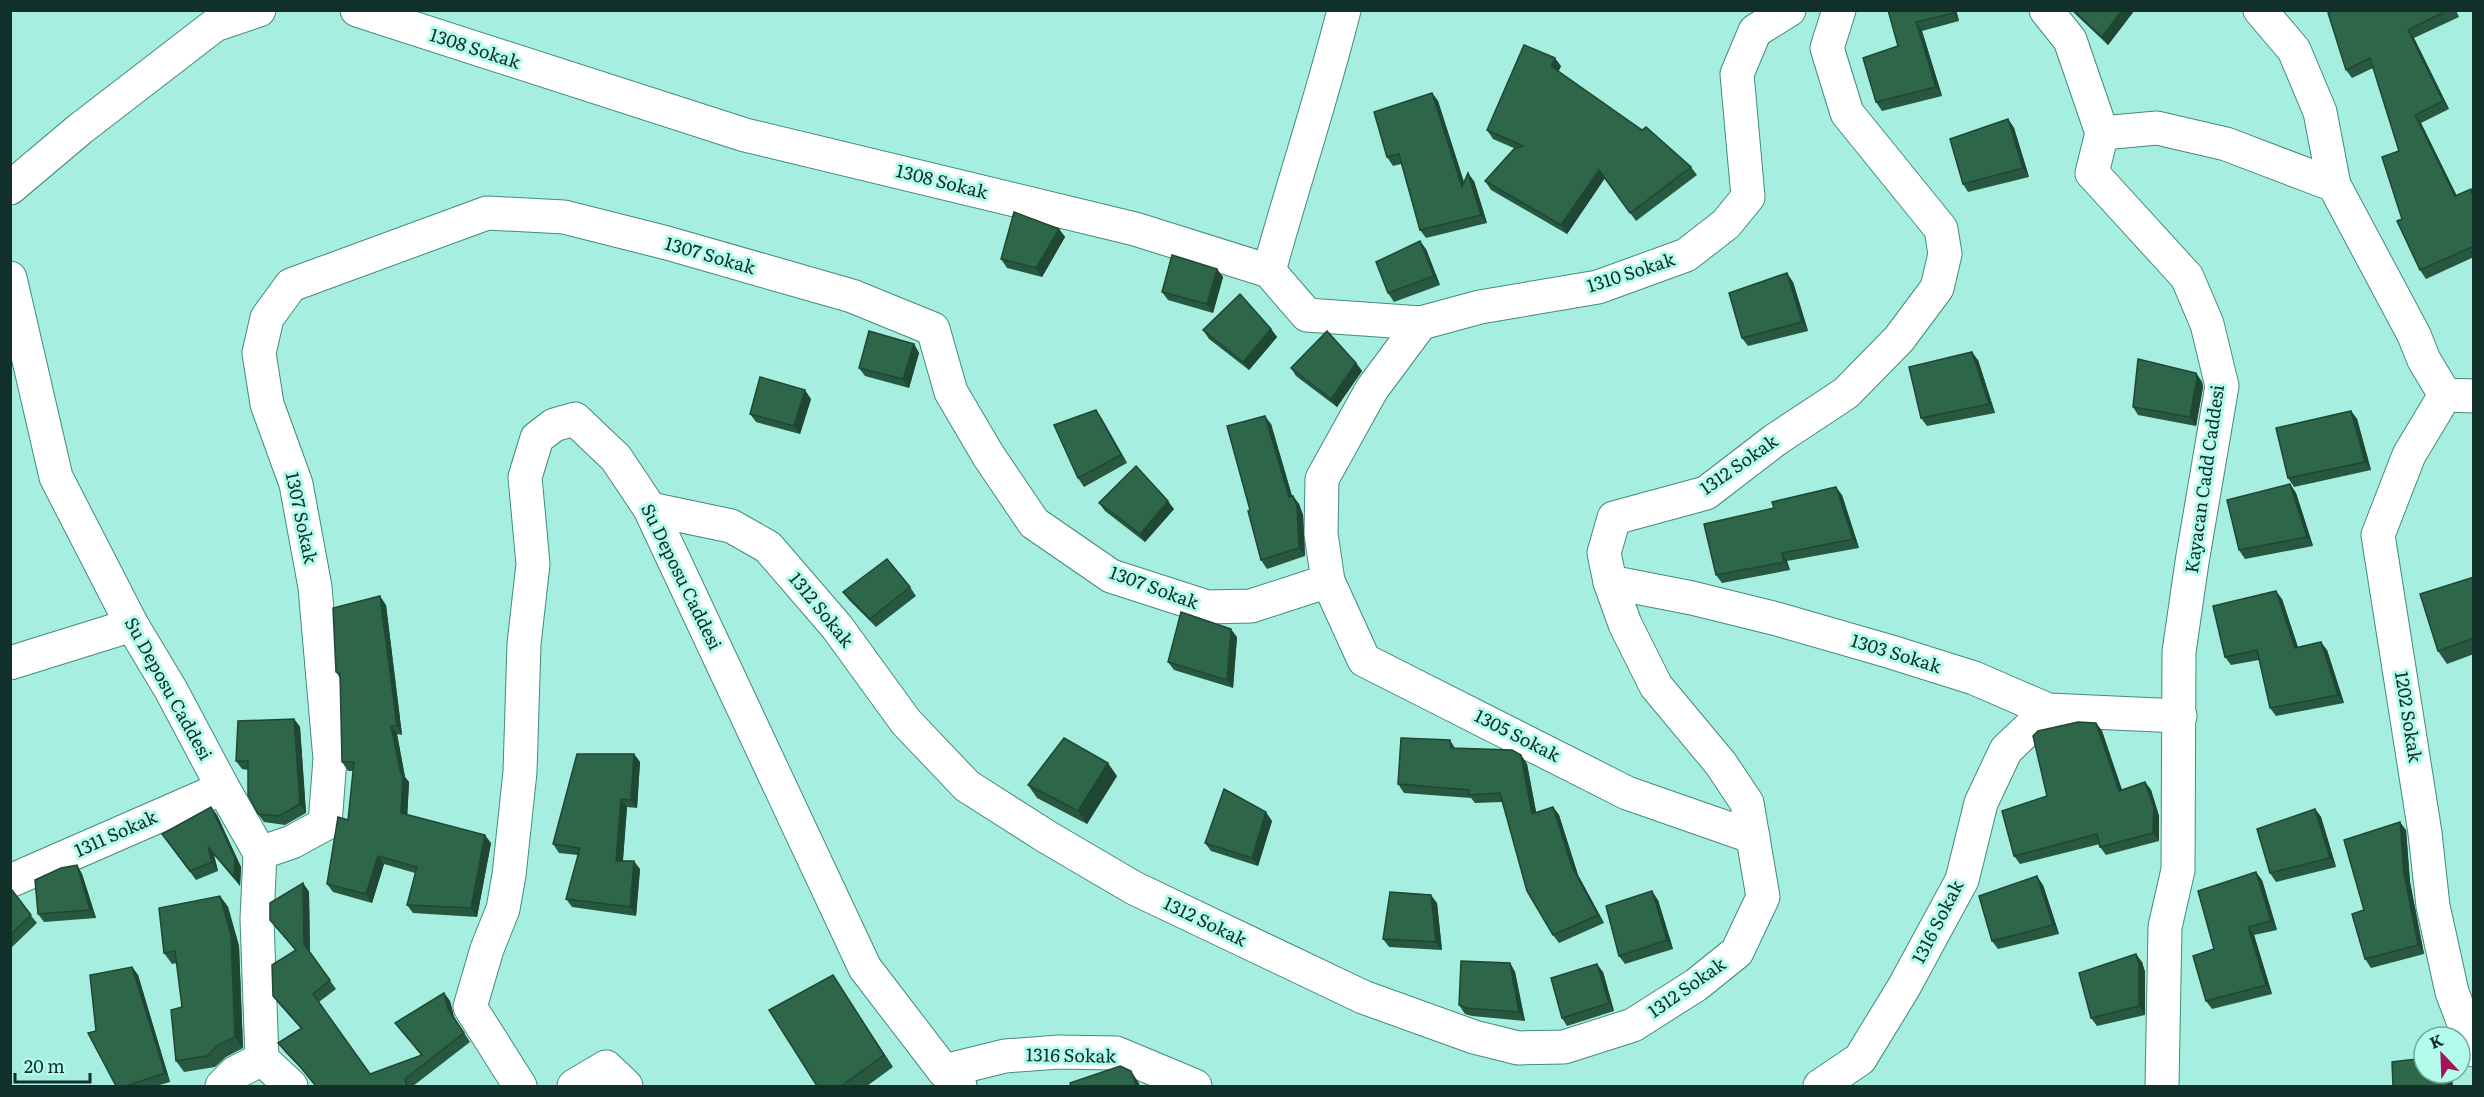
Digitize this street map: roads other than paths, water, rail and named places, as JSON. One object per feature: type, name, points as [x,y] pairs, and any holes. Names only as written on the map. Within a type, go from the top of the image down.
[{"type":"street","points":[[10,188],[80,129],[215,25],[259,10]]},
{"type":"street","name":"1308 Sokak","points":[[357,10],[745,135],[1135,228],[1269,271]]},
{"type":"street","points":[[1269,271],[1324,88],[1344,10]]},
{"type":"street","name":"1310 Sokak","points":[[1269,271],[1307,315],[1421,323],[1480,307],[1598,287],[1686,255],[1726,224],[1748,197],[1737,74],[1755,31],[1789,10]]},
{"type":"street","name":"1312 Sokak","points":[[650,508],[731,526],[768,547],[837,627],[906,722],[967,786],[1037,831],[1134,888],[1363,997],[1474,1037],[1518,1048],[1563,1047],[1633,1025],[1696,985],[1737,952],[1763,897],[1747,803],[1721,764],[1656,686],[1625,624],[1610,582],[1604,553],[1614,518],[1706,493],[1774,440],[1846,393],[1899,339],[1937,288],[1945,254],[1941,229],[1846,113],[1827,48],[1839,10]]},
{"type":"street","points":[[2046,10],[2070,40],[2102,133],[2157,128],[2214,141],[2334,185]]},
{"type":"street","points":[[2260,10],[2294,50],[2320,112],[2334,185],[2414,335],[2424,360],[2459,395]]},
{"type":"street","name":"Kayacan Cadd Caddesi","points":[[2102,133],[2092,173],[2187,277],[2207,324],[2222,386],[2179,652],[2178,870],[2165,927],[2162,1086]]},
{"type":"street","name":"1307 Sokak","points":[[260,853],[292,842],[325,824],[330,759],[315,587],[296,484],[267,404],[259,353],[267,318],[291,285],[487,213],[564,217],[655,240],[852,296],[933,329],[951,392],[988,454],[1035,523],[1111,576],[1207,607],[1251,606],[1328,581]]},
{"type":"street","name":"Su Deposu Caddesi","points":[[10,279],[56,477],[132,625],[171,690],[260,853]]},
{"type":"street","points":[[1328,581],[1321,534],[1322,478],[1372,389],[1421,323]]},
{"type":"street","name":"1202 Sokak","points":[[2459,395],[2409,455],[2378,535],[2422,810],[2433,906],[2452,992],[2474,1050]]},
{"type":"street","name":"Su Deposu Caddesi","points":[[520,1086],[470,1007],[487,949],[503,909],[520,772],[524,644],[533,564],[525,477],[537,438],[554,425],[575,419],[616,458],[650,508],[865,968],[952,1079]]},
{"type":"street","name":"1305 Sokak","points":[[1328,581],[1364,660],[1627,793],[1753,837]]},
{"type":"street","name":"1303 Sokak","points":[[1610,582],[1767,616],[1888,651],[1974,678],[2048,710],[2180,716]]},
{"type":"street","points":[[10,663],[132,625]]},
{"type":"street","name":"1316 Sokak","points":[[1820,1086],[1860,1059],[1904,987],[1962,879],[1981,803],[2006,750],[2048,710]]},
{"type":"street","name":"1311 Sokak","points":[[10,881],[223,788]]},
{"type":"street","points":[[260,853],[257,919],[262,1059],[291,1086]]},
{"type":"street","name":"1316 Sokak","points":[[952,1079],[1005,1056],[1059,1052],[1116,1053],[1195,1086]]},
{"type":"street","points":[[222,1086],[235,1073],[262,1059]]},
{"type":"street","points":[[574,1086],[606,1067],[627,1086]]}]
